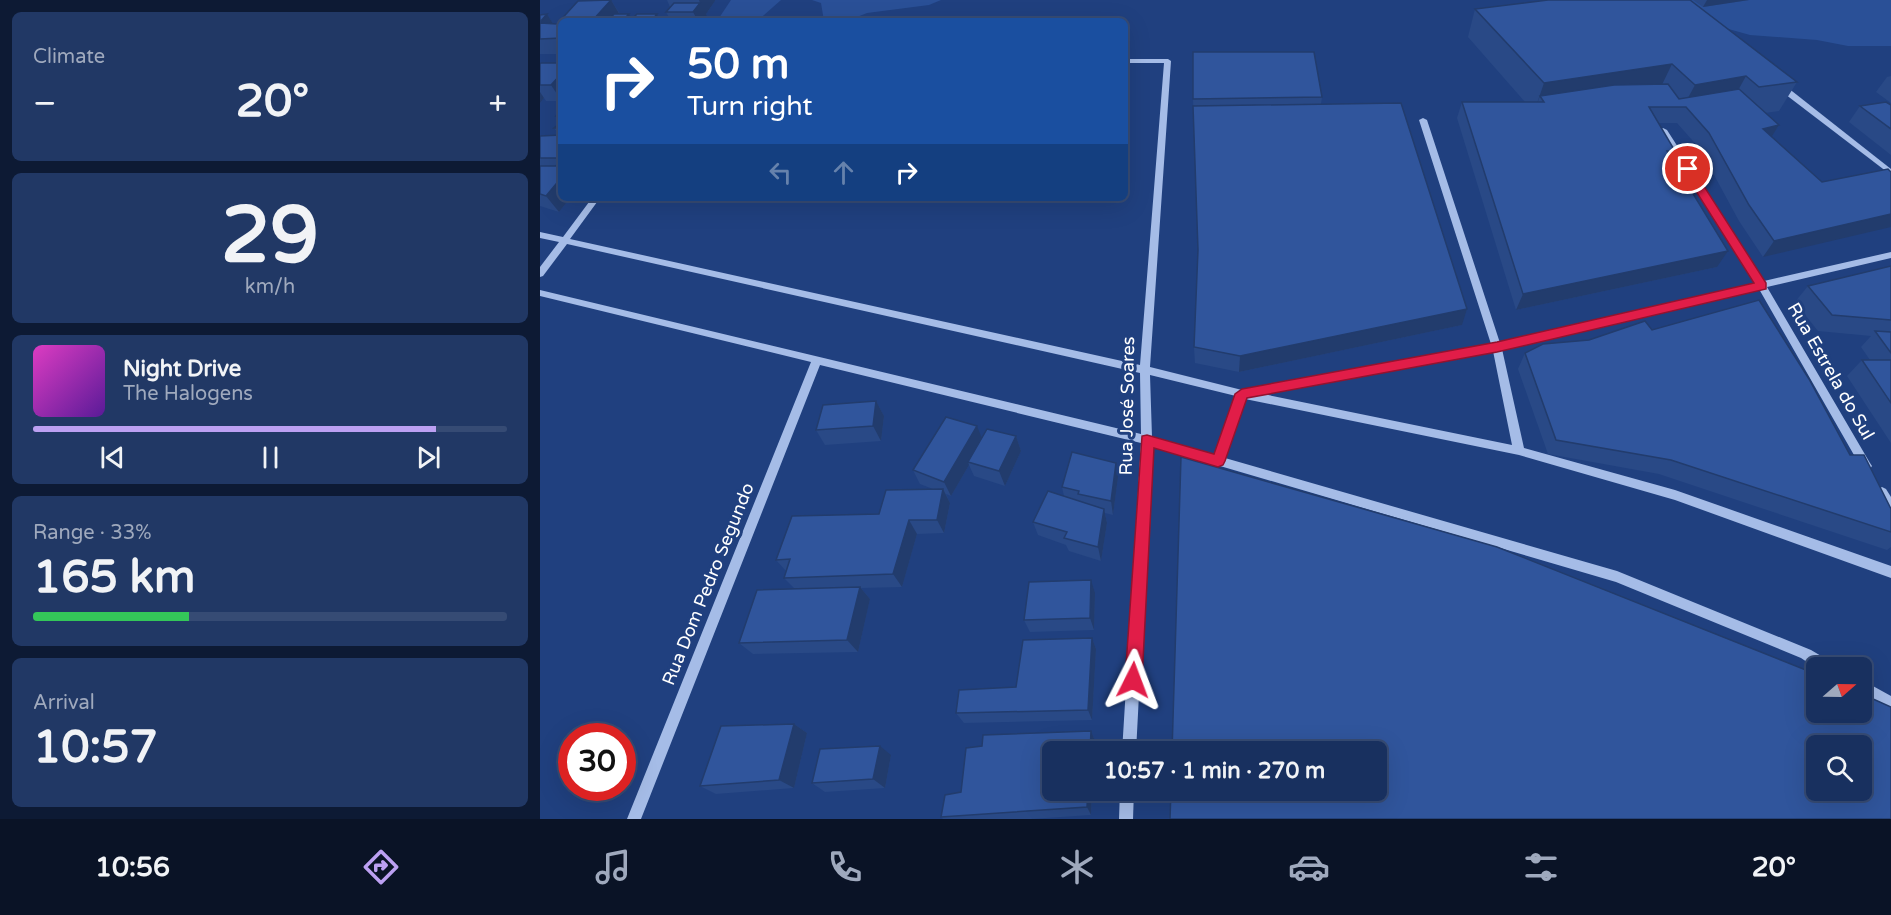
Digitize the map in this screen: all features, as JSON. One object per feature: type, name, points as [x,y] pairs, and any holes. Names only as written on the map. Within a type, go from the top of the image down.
[{"type":"street","name":"Rua José Soares","points":[[1128,61],[1168,61],[1144,370],[1147,440],[1130,741]]},
{"type":"street","points":[[1771,79],[1891,173]]},
{"type":"street","points":[[1423,120],[1497,347],[1519,451]]},
{"type":"street","name":"Rua Estrela do Sul","points":[[1663,130],[1762,286],[1891,508]]},
{"type":"street","points":[[540,274],[594,201]]},
{"type":"street","points":[[540,235],[1242,394],[1519,451],[1675,495],[1891,572]]},
{"type":"street","points":[[1242,394],[1497,347],[1891,255]]},
{"type":"street","points":[[540,293],[816,362],[1147,440],[1617,577],[1811,657]]},
{"type":"street","name":"Rua Dom Pedro Segundo","points":[[634,819],[816,362]]},
{"type":"street","points":[[1218,461],[1242,394]]},
{"type":"street","points":[[1872,693],[1891,704]]},
{"type":"street","points":[[1126,819],[1127,801]]},
{"type":"shaded area","points":[[731,0],[781,0],[760,18],[719,18]]},
{"type":"shaded area","points":[[812,0],[941,0],[929,5],[867,13],[854,18],[824,18],[821,3]]},
{"type":"shaded area","points":[[1687,0],[1891,0],[1891,46],[1848,46],[1817,40],[1750,35],[1707,23]]},
{"type":"building","points":[[611,0],[595,18],[562,18],[578,1]]},
{"type":"building","points":[[1548,0],[1690,0],[1797,82],[1759,87],[1746,76],[1695,85],[1672,64],[1544,83],[1475,9]]},
{"type":"building","points":[[674,3],[700,3],[693,12],[666,12]]},
{"type":"building","points":[[547,14],[540,22],[540,15]]},
{"type":"building","points":[[614,14],[629,14],[625,18],[611,18]]},
{"type":"building","points":[[637,14],[657,14],[654,18],[633,18]]},
{"type":"building","points":[[540,23],[557,24],[558,38],[540,39]]},
{"type":"building","points":[[1193,52],[1314,52],[1322,97],[1193,99]]},
{"type":"building","points":[[558,63],[558,77],[551,85],[540,85],[540,64]]},
{"type":"building","points":[[1668,84],[1679,99],[1739,89],[1779,125],[1763,129],[1822,182],[1888,169],[1891,172],[1891,214],[1774,241],[1749,205],[1709,133],[1686,107],[1649,107],[1675,151],[1667,151],[1728,251],[1523,294],[1462,102],[1544,102],[1540,96],[1614,85]]},
{"type":"building","points":[[1886,102],[1891,105],[1891,129],[1860,106]]},
{"type":"building","points":[[1401,103],[1467,309],[1240,356],[1194,347],[1198,250],[1193,106]]},
{"type":"building","points":[[558,135],[558,158],[540,158],[540,136]]},
{"type":"building","points":[[558,164],[558,182],[546,196],[540,194],[540,166],[556,166]]},
{"type":"building","points":[[1891,266],[1891,320],[1832,315],[1808,286]]},
{"type":"building","points":[[1759,300],[1809,379],[1850,455],[1864,455],[1891,509],[1891,532],[1671,460],[1556,440],[1525,353],[1543,344],[1589,340],[1645,321],[1652,330]]},
{"type":"building","points":[[1875,331],[1891,332],[1891,353]]},
{"type":"building","points":[[1862,360],[1891,360],[1891,403]]},
{"type":"building","points":[[876,401],[873,426],[816,430],[823,405]]},
{"type":"building","points":[[946,417],[977,426],[944,482],[913,470]]},
{"type":"building","points":[[987,429],[1016,436],[999,471],[968,462]]},
{"type":"building","points":[[1072,452],[1116,463],[1111,501],[1078,494],[1079,491],[1062,487]]},
{"type":"building","points":[[1181,457],[1497,547],[1806,670],[1806,723],[1872,723],[1872,698],[1891,707],[1891,819],[1170,819],[1171,801],[1387,801],[1387,741],[1172,741]]},
{"type":"building","points":[[943,489],[937,520],[909,520],[893,574],[784,578],[790,559],[776,560],[792,516],[879,514],[886,490]]},
{"type":"building","points":[[1048,491],[1104,509],[1098,547],[1064,538],[1067,532],[1033,522]]},
{"type":"building","points":[[1091,580],[1090,618],[1024,620],[1029,582]]},
{"type":"building","points":[[860,587],[847,640],[739,643],[757,590]]},
{"type":"building","points":[[1092,638],[1088,710],[956,713],[959,690],[1016,687],[1023,640]]},
{"type":"building","points":[[794,724],[779,780],[700,786],[721,726]]},
{"type":"building","points":[[1091,731],[1091,741],[1042,741],[1042,801],[1087,801],[1087,807],[941,817],[945,795],[961,792],[966,748],[982,746],[983,735]]},
{"type":"building","points":[[880,746],[873,779],[812,783],[820,749]]},
{"type":"route","points":[[1133,680],[1147,440],[1218,461],[1242,394],[1497,347],[1762,286],[1688,169]]}]
